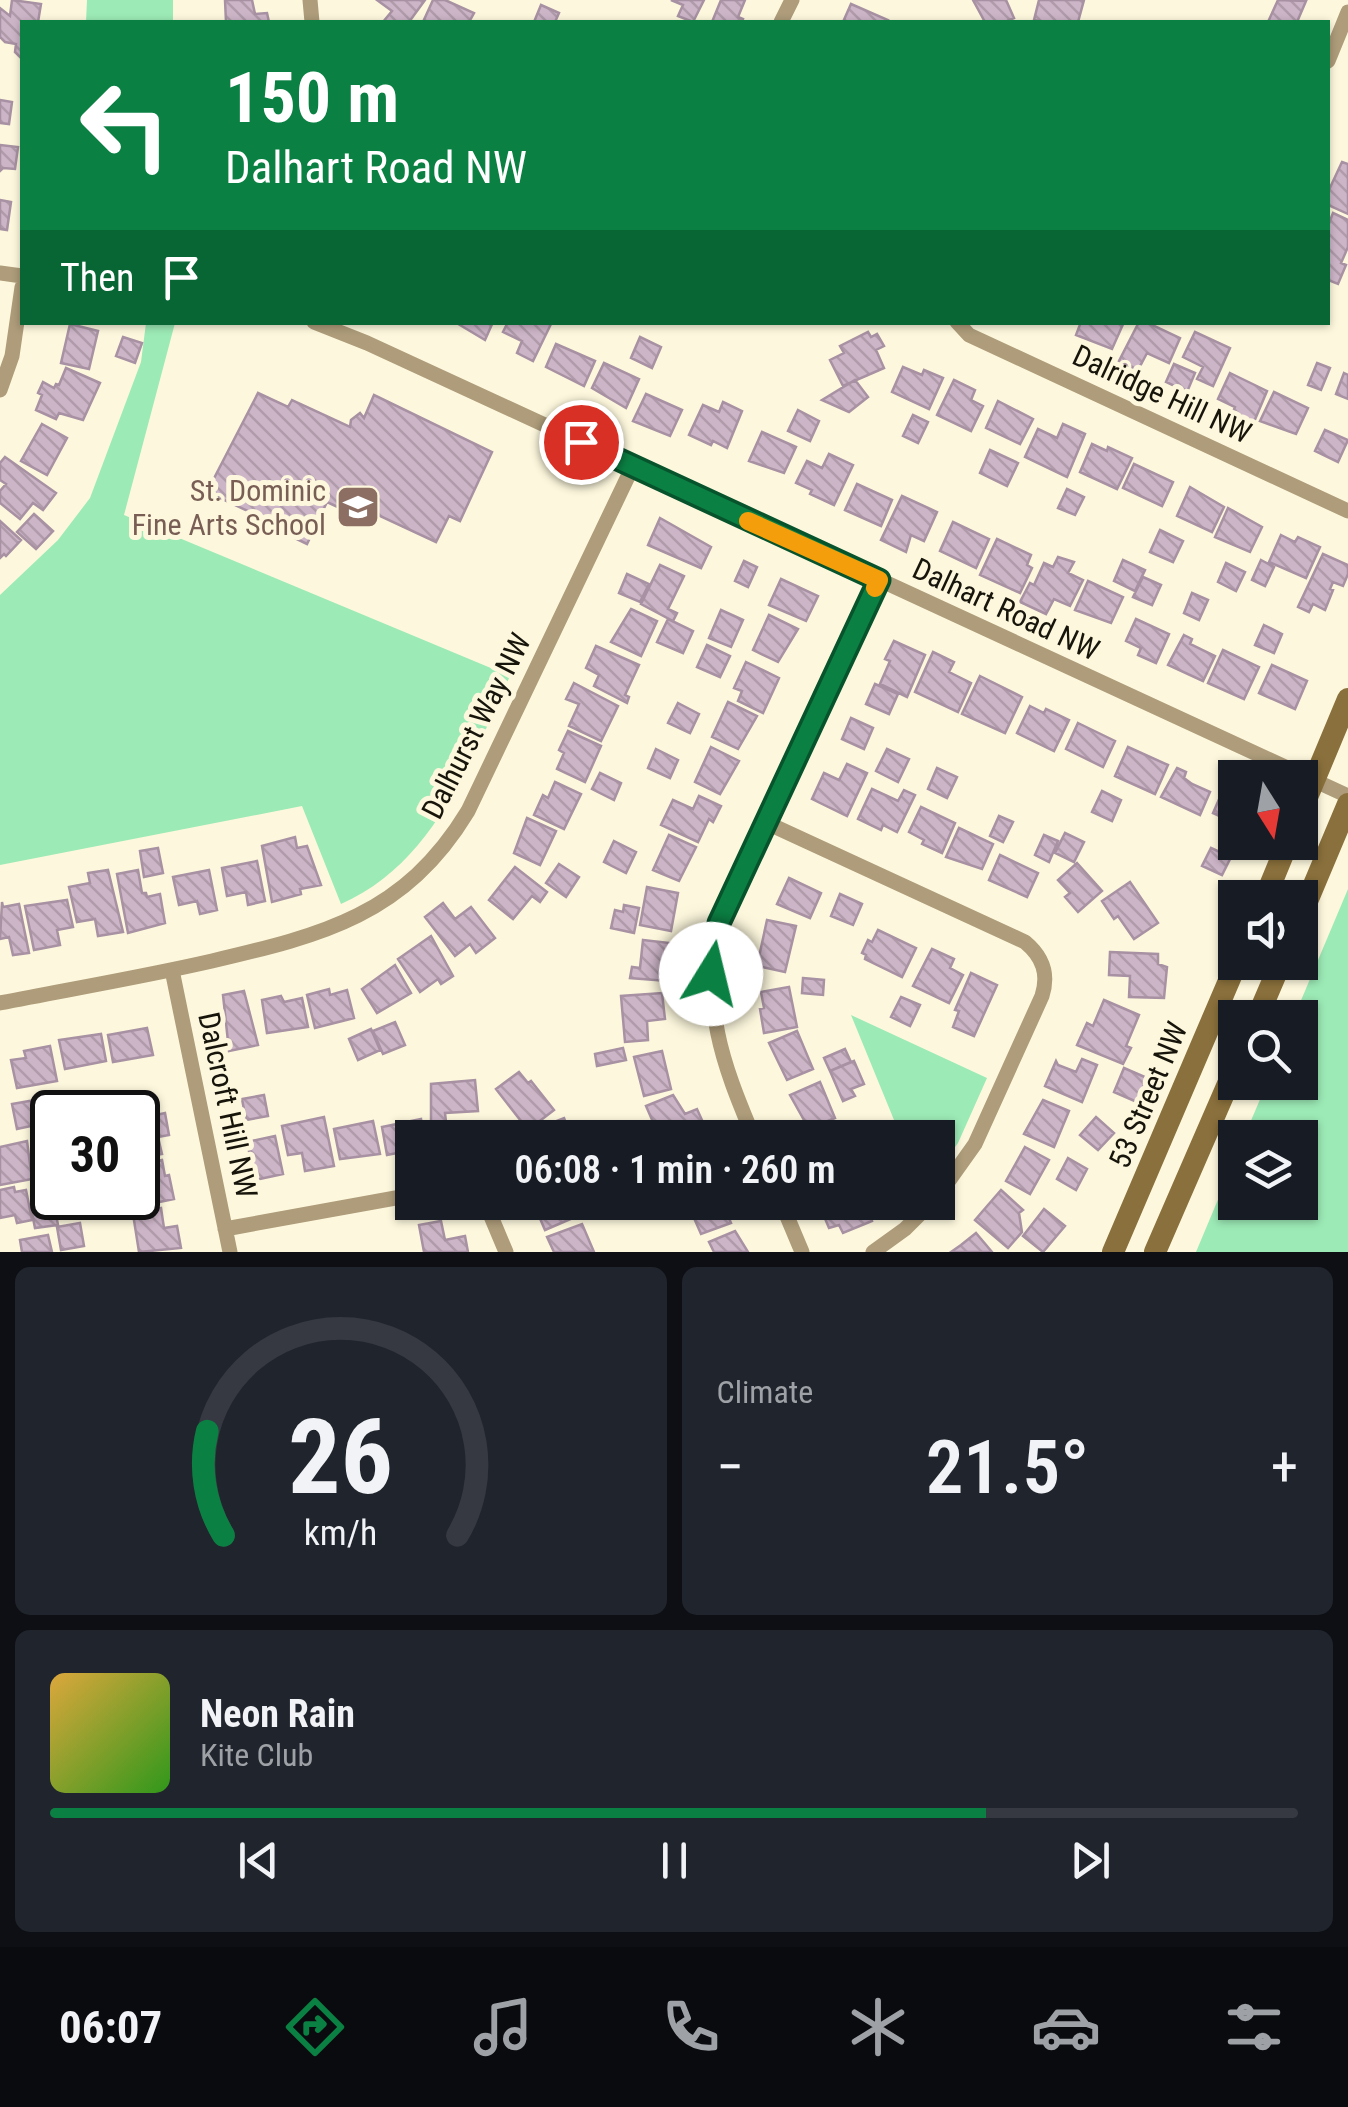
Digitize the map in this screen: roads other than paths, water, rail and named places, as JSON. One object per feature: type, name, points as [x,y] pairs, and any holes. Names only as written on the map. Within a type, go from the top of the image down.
[{"type":"main road","points":[[1318,772],[1348,699]]},
{"type":"main road","points":[[1316,880],[1348,804]]},
{"type":"main road","name":"53 Street NW","points":[[1114,1252],[1229,980]]},
{"type":"main road","points":[[1155,1252],[1221,1100]]},
{"type":"street","points":[[1330,56],[1348,12]]},
{"type":"street","points":[[0,390],[12,356],[20,301]]},
{"type":"street","name":"Dalhart Road NW","points":[[321,325],[1267,760]]},
{"type":"street","name":"Dalridge Hill NW","points":[[960,325],[969,334],[1348,511]]},
{"type":"street","name":"Dalhurst Way NW","points":[[0,1003],[172,970],[321,934],[392,896],[433,860],[474,801],[633,466]]},
{"type":"street","points":[[747,1120],[719,1051],[712,1013],[711,974],[719,923],[879,580]]},
{"type":"street","name":"Dalhart Road NW","points":[[1318,784],[1348,796]]},
{"type":"street","points":[[766,822],[1025,942],[1042,961],[1046,978],[1042,996],[975,1144],[955,1172]]},
{"type":"street","name":"Dalcroft Hill NW","points":[[172,970],[230,1252]]},
{"type":"street","points":[[225,1228],[395,1198]]},
{"type":"street","points":[[493,1220],[506,1252]]},
{"type":"street","points":[[789,1220],[802,1252]]},
{"type":"street","points":[[873,1252],[914,1220]]},
{"type":"place","name":"St. Dominic Fine Arts School","points":[[358,507]]}]
